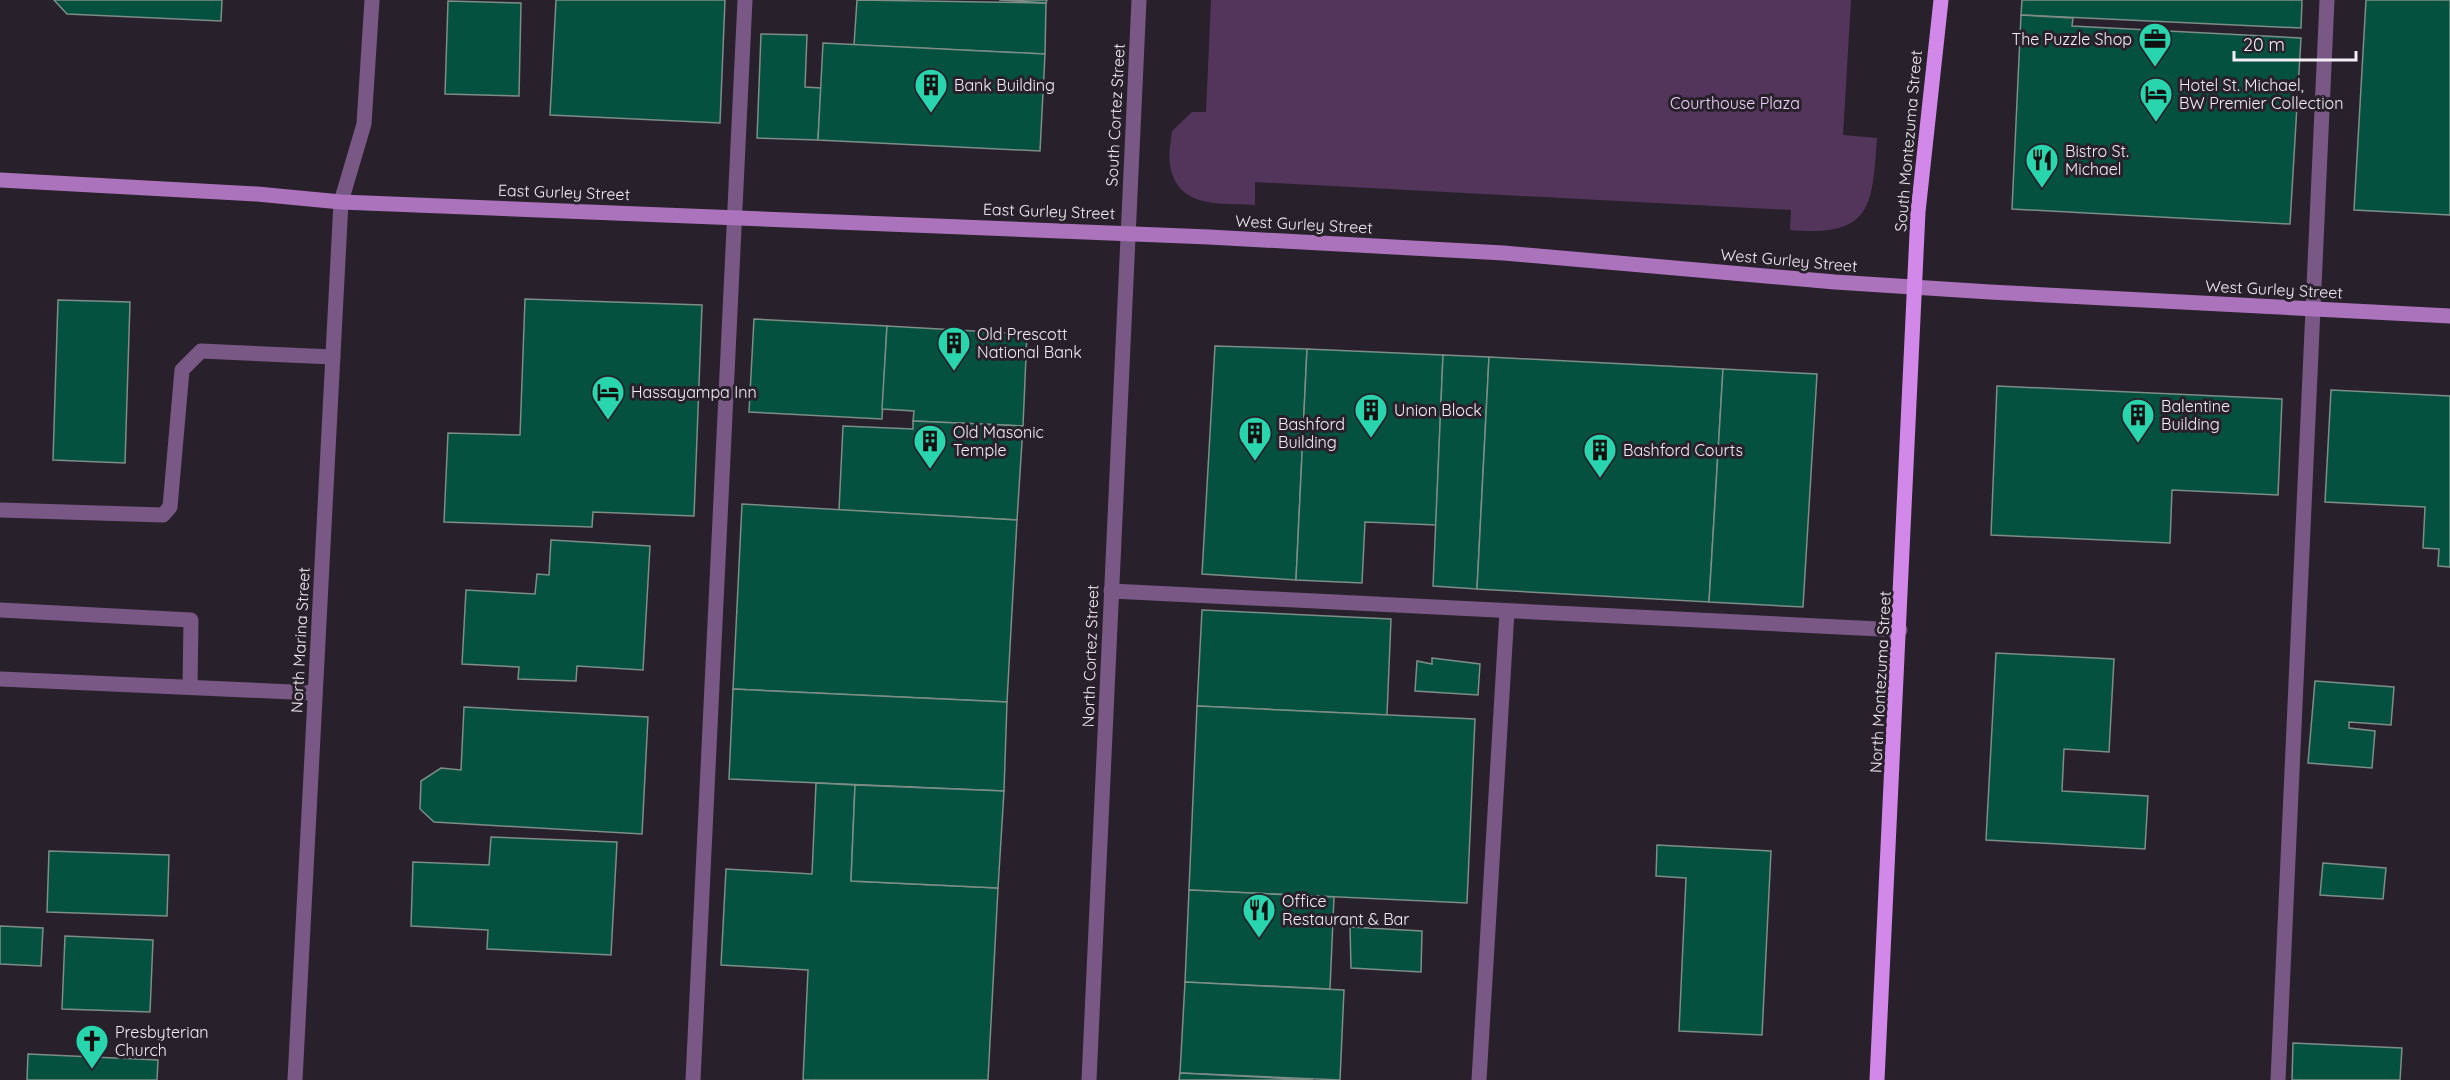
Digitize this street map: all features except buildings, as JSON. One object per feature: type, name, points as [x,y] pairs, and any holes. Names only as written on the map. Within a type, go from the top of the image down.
[{"type":"main road","name":"South Montezuma Street","points":[[1915,286],[1918,212],[1941,0]]},
{"type":"main road","name":"East Gurley Street","points":[[0,180],[257,194],[341,202],[1126,233]]},
{"type":"main road","name":"West Gurley Street","points":[[1126,233],[1504,253],[1835,282],[2450,316]]},
{"type":"main road","name":"North Montezuma Street","points":[[1877,1080],[1915,286]]},
{"type":"street","name":"North Marina Street","points":[[295,1080],[341,202],[364,124],[372,0]]},
{"type":"street","points":[[693,1080],[745,0]]},
{"type":"street","name":"South Cortez Street","points":[[1126,233],[1139,0]]},
{"type":"street","points":[[2278,1080],[2327,0]]},
{"type":"street","name":"North Cortez Street","points":[[1089,1080],[1126,233]]},
{"type":"street","points":[[0,510],[163,515],[170,507],[182,370],[201,351],[333,357]]},
{"type":"street","points":[[1111,591],[1900,630]]},
{"type":"street","points":[[0,610],[191,620],[190,687]]},
{"type":"street","points":[[1479,1080],[1507,611]]},
{"type":"street","points":[[0,680],[315,693]]},
{"type":"green space","name":"Courthouse Plaza","points":[[1211,0],[1851,0],[1843,135],[1877,138],[1869,199],[1862,212],[1852,222],[1837,228],[1817,231],[1790,230],[1791,210],[1255,182],[1255,205],[1202,201],[1181,190],[1174,179],[1169,152],[1172,131],[1192,112],[1206,112]]},
{"type":"place","name":"The Puzzle Shop","points":[[2155,68]]},
{"type":"place","name":"Bank Building","points":[[931,114]]},
{"type":"place","name":"Hotel St. Michael, BW Premier Collection","points":[[2156,123]]},
{"type":"place","name":"Bistro St. Michael","points":[[2042,189]]},
{"type":"place","name":"Old Prescott National Bank","points":[[954,372]]},
{"type":"place","name":"Hassayampa Inn","points":[[608,421]]},
{"type":"place","name":"Union Block","points":[[1371,439]]},
{"type":"place","name":"Balentine Building","points":[[2138,444]]},
{"type":"place","name":"Bashford Building","points":[[1255,462]]},
{"type":"place","name":"Old Masonic Temple","points":[[930,470]]},
{"type":"place","name":"Bashford Courts","points":[[1600,479]]},
{"type":"place","name":"Office Restaurant & Bar","points":[[1259,939]]},
{"type":"place","name":"Presbyterian Church","points":[[92,1070]]}]
